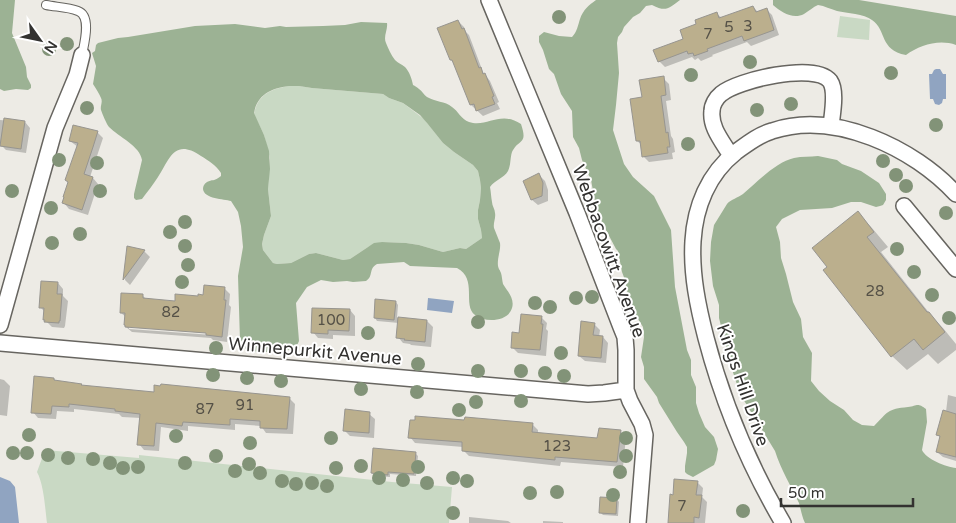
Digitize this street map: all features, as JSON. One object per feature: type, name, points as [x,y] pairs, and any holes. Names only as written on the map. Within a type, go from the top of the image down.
[{"type":"street","name":"Webbacowitt Avenue","points":[[489,0],[577,213],[625,337],[626,390],[642,424],[645,436],[638,523]]},
{"type":"street","points":[[0,325],[55,128],[73,86],[82,56]]},
{"type":"street","points":[[731,156],[714,126],[712,108],[724,92],[752,80],[803,72],[825,76],[833,87],[832,126]]},
{"type":"street","name":"Kings Hill Drive","points":[[783,523],[752,465],[726,404],[714,369],[700,314],[695,288],[693,243],[698,208],[709,183],[731,156],[752,140],[772,131],[813,124],[853,131],[894,148],[920,164],[944,182],[956,194]]},
{"type":"street","points":[[904,206],[954,261]]},
{"type":"street","name":"Winnepurkit Avenue","points":[[0,344],[588,394],[604,394],[626,390]]},
{"type":"lane","points":[[46,5],[77,10],[83,14],[86,31],[82,56]]},
{"type":"green space","points":[[0,0],[15,0],[12,33],[26,67],[27,77],[31,85],[31,88],[28,90],[4,91],[0,89]]},
{"type":"green space","points":[[596,0],[680,0],[673,6],[664,9],[652,5],[646,6],[633,17],[618,37],[619,73],[613,130],[624,164],[633,177],[654,196],[671,230],[675,287],[687,350],[691,360],[691,375],[696,387],[696,403],[705,427],[714,437],[718,449],[714,465],[693,477],[685,472],[687,447],[644,379],[644,367],[641,357],[644,337],[643,327],[629,300],[618,251],[597,213],[591,180],[573,137],[572,111],[561,94],[554,74],[549,69],[539,42],[539,36],[544,32],[572,37],[583,13]]},
{"type":"green space","points":[[773,0],[859,0],[956,16],[956,45],[950,43],[930,44],[917,48],[906,55],[891,49],[877,24],[869,18],[818,5],[800,16],[791,16],[783,13],[773,5]]},
{"type":"green space","points":[[840,16],[870,20],[869,40],[837,37]]},
{"type":"green space","points":[[361,22],[387,23],[385,40],[387,45],[395,60],[408,71],[413,85],[427,97],[449,105],[466,121],[482,123],[507,119],[521,124],[524,135],[522,141],[512,152],[508,171],[490,187],[495,210],[494,228],[500,243],[498,266],[503,284],[512,298],[512,308],[506,316],[496,320],[479,318],[471,311],[467,279],[457,268],[410,266],[404,262],[377,264],[366,281],[333,282],[321,280],[307,287],[296,303],[299,341],[296,347],[264,352],[248,350],[244,348],[240,341],[238,276],[243,247],[238,212],[231,201],[210,197],[203,189],[206,183],[219,178],[221,173],[212,163],[192,151],[179,150],[170,158],[142,199],[136,200],[134,194],[142,160],[137,150],[113,131],[106,122],[101,110],[102,100],[93,84],[96,66],[92,53],[95,51],[98,43],[195,26],[235,24],[265,28],[345,25]],"holes":[[[299,86],[383,94],[403,103],[420,115],[443,143],[473,165],[478,171],[481,188],[478,219],[482,238],[466,249],[460,248],[443,252],[419,245],[382,242],[374,243],[350,259],[343,260],[316,253],[309,254],[291,263],[273,263],[263,250],[262,244],[271,216],[268,189],[269,151],[254,113],[258,101],[266,94],[282,87]]]},
{"type":"green space","points":[[289,86],[383,94],[403,103],[424,119],[443,143],[473,165],[478,171],[481,188],[478,219],[482,238],[466,249],[460,248],[443,252],[419,245],[382,242],[368,247],[350,259],[343,260],[316,253],[309,254],[291,263],[273,263],[263,250],[262,244],[271,216],[268,189],[270,158],[264,135],[254,114],[262,97],[271,91]]},
{"type":"green space","points":[[818,156],[837,160],[842,164],[861,171],[879,183],[886,194],[886,200],[883,205],[876,207],[861,202],[851,202],[832,208],[800,210],[782,219],[776,227],[780,242],[781,258],[793,302],[801,319],[803,337],[812,353],[811,381],[830,401],[862,425],[874,426],[885,414],[896,409],[917,405],[926,409],[927,422],[922,450],[937,462],[956,468],[956,523],[805,523],[799,503],[775,451],[740,394],[729,360],[719,318],[719,305],[713,286],[710,261],[714,225],[729,202],[743,194],[780,164],[794,158]]},
{"type":"green space","points":[[45,450],[139,458],[139,455],[452,487],[449,523],[47,523],[43,490],[37,472]]},
{"type":"water","points":[[936,69],[940,69],[943,74],[946,74],[946,99],[943,99],[939,105],[935,104],[933,99],[930,99],[929,74],[932,74]]},
{"type":"water","points":[[428,298],[454,301],[452,313],[427,310]]},
{"type":"water","points":[[0,477],[10,481],[15,487],[19,523],[0,523]]},
{"type":"building","points":[[753,6],[756,12],[767,8],[774,30],[744,41],[742,36],[694,56],[693,53],[688,54],[687,51],[658,62],[653,50],[683,39],[680,30],[696,24],[695,20],[717,12],[719,18]]},
{"type":"building","points":[[458,20],[462,29],[464,28],[479,68],[481,67],[483,74],[485,73],[494,96],[492,97],[495,104],[476,111],[474,104],[470,105],[437,28]]},
{"type":"building","points":[[664,76],[666,95],[661,96],[666,133],[668,132],[670,147],[667,147],[668,153],[642,157],[640,141],[636,141],[630,99],[642,97],[639,80]]},
{"type":"building","points":[[4,118],[25,121],[21,149],[0,146]]},
{"type":"building","points":[[73,125],[98,131],[84,174],[93,177],[82,210],[62,203],[68,182],[65,180],[78,143],[69,141]]},
{"type":"building","points":[[539,173],[543,183],[542,196],[531,200],[523,181]]},
{"type":"building","points":[[858,211],[874,232],[867,237],[945,332],[923,350],[914,339],[891,357],[823,270],[827,267],[812,248]]},
{"type":"building","points":[[127,246],[145,250],[123,280]]},
{"type":"building","points":[[41,281],[58,282],[57,294],[62,294],[59,323],[44,322],[45,320],[43,320],[44,308],[39,308]]},
{"type":"building","points":[[204,285],[225,287],[224,300],[226,300],[222,337],[206,335],[206,333],[125,327],[125,313],[120,313],[121,293],[143,294],[143,298],[175,301],[175,294],[203,295]]},
{"type":"building","points":[[375,299],[396,301],[394,320],[374,318]]},
{"type":"building","points":[[312,308],[350,309],[349,331],[328,330],[328,334],[311,333]]},
{"type":"building","points":[[521,314],[542,316],[540,350],[511,348],[512,332],[519,333]]},
{"type":"building","points":[[398,317],[427,320],[425,342],[396,338]]},
{"type":"building","points":[[581,321],[595,323],[593,335],[603,336],[601,358],[578,356]]},
{"type":"building","points":[[34,376],[54,378],[54,380],[81,385],[154,392],[154,385],[160,386],[161,384],[290,397],[287,429],[260,428],[260,421],[230,419],[230,425],[183,422],[182,426],[156,423],[154,446],[137,445],[140,414],[69,404],[69,407],[52,406],[51,414],[31,413]]},
{"type":"building","points":[[345,409],[370,412],[369,433],[343,431]]},
{"type":"building","points":[[943,410],[956,414],[956,457],[936,452],[940,436],[936,435]]},
{"type":"building","points":[[415,416],[464,420],[465,417],[533,423],[532,432],[597,438],[599,428],[621,430],[617,462],[555,457],[555,460],[462,451],[462,442],[408,438],[410,420],[415,420]]},
{"type":"building","points":[[373,448],[416,452],[414,474],[388,472],[388,475],[371,473]]},
{"type":"building","points":[[674,479],[698,481],[696,495],[702,495],[699,518],[694,517],[694,523],[668,523],[670,494],[673,495]]},
{"type":"building","points":[[600,497],[617,498],[616,514],[599,513]]}]
